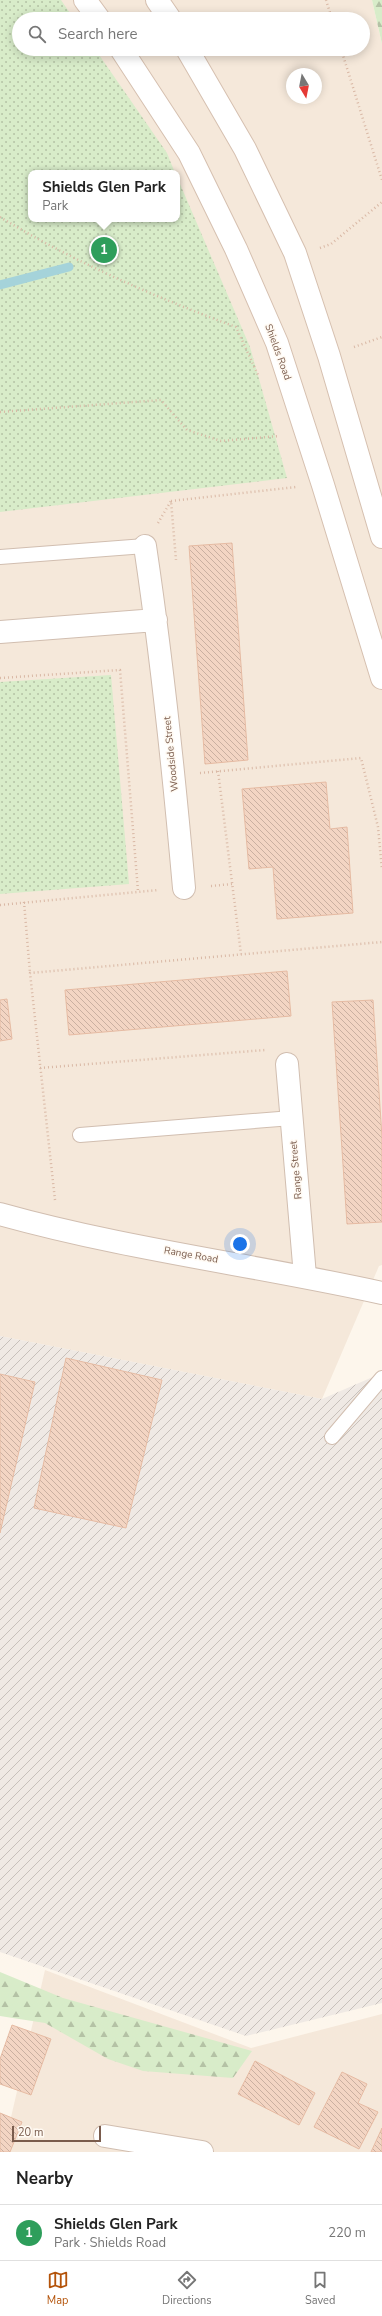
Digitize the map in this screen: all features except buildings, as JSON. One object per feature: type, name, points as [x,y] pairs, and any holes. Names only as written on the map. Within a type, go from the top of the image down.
[{"type":"main road","points":[[85,0],[94,12]]},
{"type":"main road","points":[[157,0],[165,12]]},
{"type":"main road","name":"Shields Road","points":[[126,56],[189,153],[236,249],[277,343],[323,485],[382,678]]},
{"type":"main road","points":[[191,56],[245,149],[295,254],[328,356],[382,537]]},
{"type":"main road","name":"Woodside Street","points":[[145,546],[156,620],[174,777],[184,888]]},
{"type":"main road","points":[[0,632],[156,620]]},
{"type":"main road","name":"Range Street","points":[[287,1064],[305,1276]]},
{"type":"main road","name":"Range Road","points":[[0,1214],[58,1230],[305,1276],[382,1294]]},
{"type":"main road","points":[[104,2136],[202,2152]]},
{"type":"lane","points":[[0,557],[145,546]]},
{"type":"lane","points":[[80,1135],[292,1118]]},
{"type":"lane","points":[[332,1437],[382,1378]]},
{"type":"path","points":[[326,0],[330,12]]},
{"type":"path","points":[[343,56],[382,180]]},
{"type":"path","points":[[315,250],[331,244],[382,202]]},
{"type":"path","points":[[0,217],[27,234],[127,284],[236,327],[260,380]]},
{"type":"path","points":[[352,347],[382,337]]},
{"type":"path","points":[[0,412],[161,400],[187,430],[221,441],[285,435]]},
{"type":"path","points":[[171,501],[323,485]]},
{"type":"path","points":[[0,678],[120,670],[138,891]]},
{"type":"path","points":[[174,777],[218,771],[361,758],[378,827],[382,870]]},
{"type":"path","points":[[218,771],[241,954]]},
{"type":"path","points":[[0,905],[138,891],[232,884]]},
{"type":"path","points":[[24,902],[30,973],[58,1230]]},
{"type":"path","points":[[30,973],[382,942]]},
{"type":"path","points":[[40,1068],[286,1048],[287,1064]]},
{"type":"shaded area","points":[[0,0],[372,0],[382,44],[382,1265],[379,1266],[322,1399],[0,1336]]},
{"type":"shaded area","points":[[0,1336],[322,1399],[382,1373],[382,2003],[246,2036],[0,1952]]},
{"type":"shaded area","points":[[45,1970],[251,2048],[382,2014],[382,2152],[3,2152]]},
{"type":"green space","points":[[0,0],[61,0],[69,12],[12,12],[12,56],[100,56],[167,153],[174,170],[28,170],[28,222],[180,222],[180,184],[250,347],[287,478],[0,512]]},
{"type":"green space","points":[[372,0],[382,0],[382,44]]},
{"type":"green space","points":[[111,675],[129,884],[0,894],[0,682]]},
{"type":"green space","points":[[0,1972],[63,1998],[252,2051],[233,2078],[143,2071],[108,2059],[45,2023],[0,2016]]},
{"type":"waterway","points":[[0,285],[69,267]]},
{"type":"place","name":"Shields Glen Park","points":[[104,250]]}]
